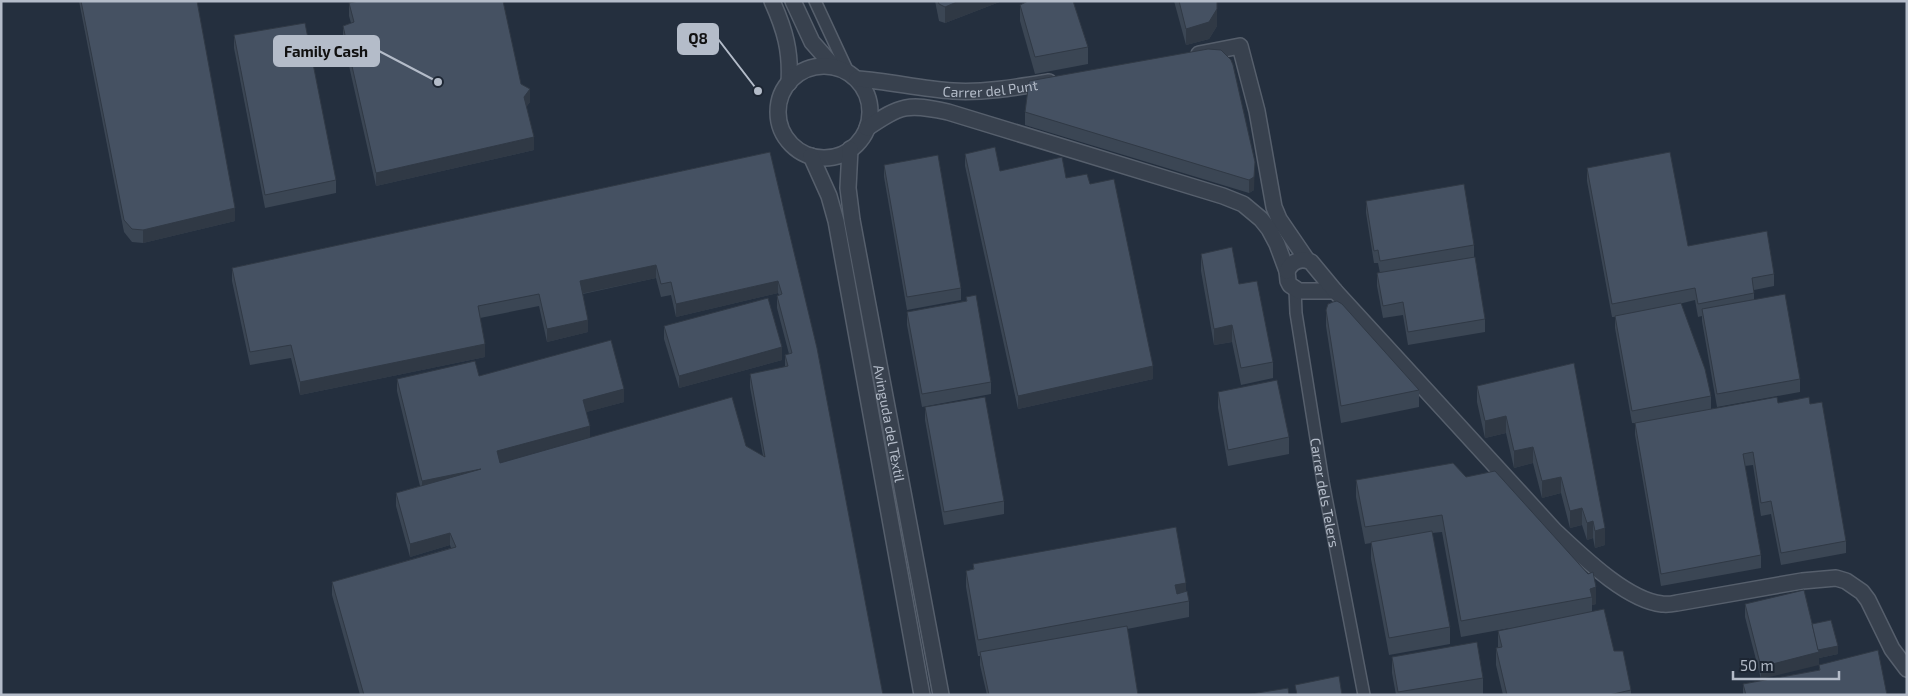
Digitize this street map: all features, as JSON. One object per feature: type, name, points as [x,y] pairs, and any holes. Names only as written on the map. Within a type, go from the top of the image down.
[{"type":"street","points":[[772,1],[788,41],[789,83]]},
{"type":"street","points":[[793,1],[812,42],[846,73],[864,90],[869,102],[870,115],[862,138],[850,149],[831,157],[811,156],[794,146],[786,137],[778,114],[782,93],[798,74],[809,68],[822,66],[846,73]]},
{"type":"street","points":[[815,1],[846,73]]},
{"type":"street","points":[[1183,57],[1240,46],[1257,111],[1269,185],[1279,219],[1307,260],[1315,266],[1335,291],[1555,531],[1591,563],[1636,596],[1662,604],[1802,581],[1836,578],[1846,581],[1862,592],[1868,600],[1892,649],[1907,669]]},
{"type":"street","name":"Carrer del Punt","points":[[846,73],[930,89],[954,91],[1024,86],[1061,80]]},
{"type":"street","points":[[867,128],[890,112],[911,106],[924,107],[948,112],[1223,196],[1243,204],[1261,219],[1269,229],[1288,271],[1288,281],[1302,289],[1335,291]]},
{"type":"street","name":"Avinguda del Tèxtil","points":[[850,149],[848,188],[852,220],[941,695]]},
{"type":"street","name":"Avinguda del Tèxtil","points":[[811,156],[829,196],[836,221],[922,695]]},
{"type":"street","points":[[1243,204],[1260,200],[1265,195],[1269,185]]},
{"type":"street","points":[[1288,271],[1293,263],[1298,260],[1307,260]]},
{"type":"street","points":[[1302,289],[1317,282],[1318,271]]},
{"type":"street","name":"Carrer dels Telers","points":[[1302,289],[1296,313],[1323,482],[1364,695]]},
{"type":"building","points":[[81,1],[197,1],[235,208],[143,230],[132,229],[124,220]]},
{"type":"building","points":[[359,1],[503,1],[521,84],[530,89],[524,97],[534,137],[376,173],[343,26],[354,22],[349,3]]},
{"type":"building","points":[[938,1],[959,1],[945,7],[939,4]]},
{"type":"building","points":[[1028,1],[1073,1],[1088,47],[1035,57],[1020,5]]},
{"type":"building","points":[[1179,1],[1217,1],[1217,9],[1209,22],[1186,29]]},
{"type":"building","points":[[305,23],[336,180],[265,195],[234,35]]},
{"type":"building","points":[[1208,49],[1221,50],[1231,60],[1233,65],[1255,162],[1254,177],[1249,180],[1025,112],[1029,81]]},
{"type":"building","points":[[995,147],[1000,171],[1062,157],[1066,178],[1087,174],[1090,184],[1114,179],[1153,366],[1018,396],[965,154]]},
{"type":"building","points":[[770,152],[817,348],[883,695],[364,695],[332,582],[456,547],[450,533],[410,544],[396,493],[481,469],[422,481],[397,379],[475,361],[479,376],[611,340],[624,389],[583,400],[590,426],[497,451],[500,463],[732,397],[746,446],[765,457],[750,374],[788,366],[785,355],[792,353],[777,296],[782,294],[778,281],[676,304],[671,282],[661,284],[656,265],[580,281],[588,320],[547,329],[539,294],[478,306],[485,344],[300,382],[291,345],[250,352],[232,268]]},
{"type":"building","points":[[1670,152],[1688,246],[1767,231],[1774,274],[1752,278],[1754,293],[1698,304],[1695,288],[1612,304],[1587,168]]},
{"type":"building","points":[[938,155],[961,288],[907,297],[884,165]]},
{"type":"building","points":[[1464,184],[1474,245],[1380,261],[1378,250],[1374,251],[1366,201]]},
{"type":"building","points":[[1232,247],[1239,284],[1257,281],[1273,362],[1241,368],[1232,325],[1214,329],[1201,254]]},
{"type":"building","points":[[1475,257],[1485,319],[1408,332],[1403,302],[1383,306],[1377,273]]},
{"type":"building","points":[[1785,294],[1800,379],[1717,394],[1702,309]]},
{"type":"building","points":[[976,295],[991,382],[922,394],[907,312],[967,301],[966,297]]},
{"type":"building","points":[[768,298],[782,347],[679,376],[664,326]]},
{"type":"building","points":[[1337,301],[1342,304],[1419,390],[1341,406],[1326,310],[1328,304]]},
{"type":"building","points":[[1681,303],[1705,369],[1711,396],[1632,411],[1615,316]]},
{"type":"building","points":[[1574,363],[1605,528],[1595,531],[1593,521],[1587,523],[1582,508],[1570,511],[1561,477],[1542,481],[1533,447],[1514,451],[1506,416],[1485,421],[1477,386]]},
{"type":"building","points":[[1277,380],[1289,437],[1228,450],[1218,392]]},
{"type":"building","points":[[985,397],[1004,501],[944,512],[925,407]]},
{"type":"building","points":[[1777,397],[1778,403],[1809,397],[1810,404],[1822,402],[1846,541],[1781,553],[1771,501],[1761,503],[1753,452],[1743,454],[1761,555],[1661,574],[1635,423]]},
{"type":"building","points":[[1453,463],[1466,477],[1495,471],[1588,574],[1593,572],[1596,587],[1590,589],[1592,597],[1461,621],[1442,515],[1365,527],[1356,480]]},
{"type":"building","points":[[1176,527],[1186,583],[1175,585],[1177,594],[1187,591],[1189,601],[978,640],[966,571],[974,569],[973,564]]},
{"type":"building","points":[[1432,531],[1450,627],[1389,638],[1371,542]]},
{"type":"building","points":[[1804,590],[1819,652],[1761,667],[1745,604]]},
{"type":"building","points":[[1604,609],[1614,651],[1623,651],[1631,690],[1609,695],[1507,695],[1496,648],[1502,647],[1498,631]]},
{"type":"building","points":[[1831,620],[1838,646],[1818,650],[1812,624]]},
{"type":"building","points":[[1127,626],[1138,695],[989,695],[980,652]]},
{"type":"building","points":[[1477,642],[1483,678],[1398,692],[1392,657]]},
{"type":"building","points":[[1878,650],[1887,695],[1746,695],[1743,684],[1820,670],[1819,665]]},
{"type":"building","points":[[1339,676],[1342,695],[1297,695],[1295,685]]},
{"type":"building","points":[[1288,688],[1289,695],[1245,695]]},
{"type":"place","name":"Family Cash","points":[[438,82]]},
{"type":"place","name":"Q8","points":[[758,91]]}]
